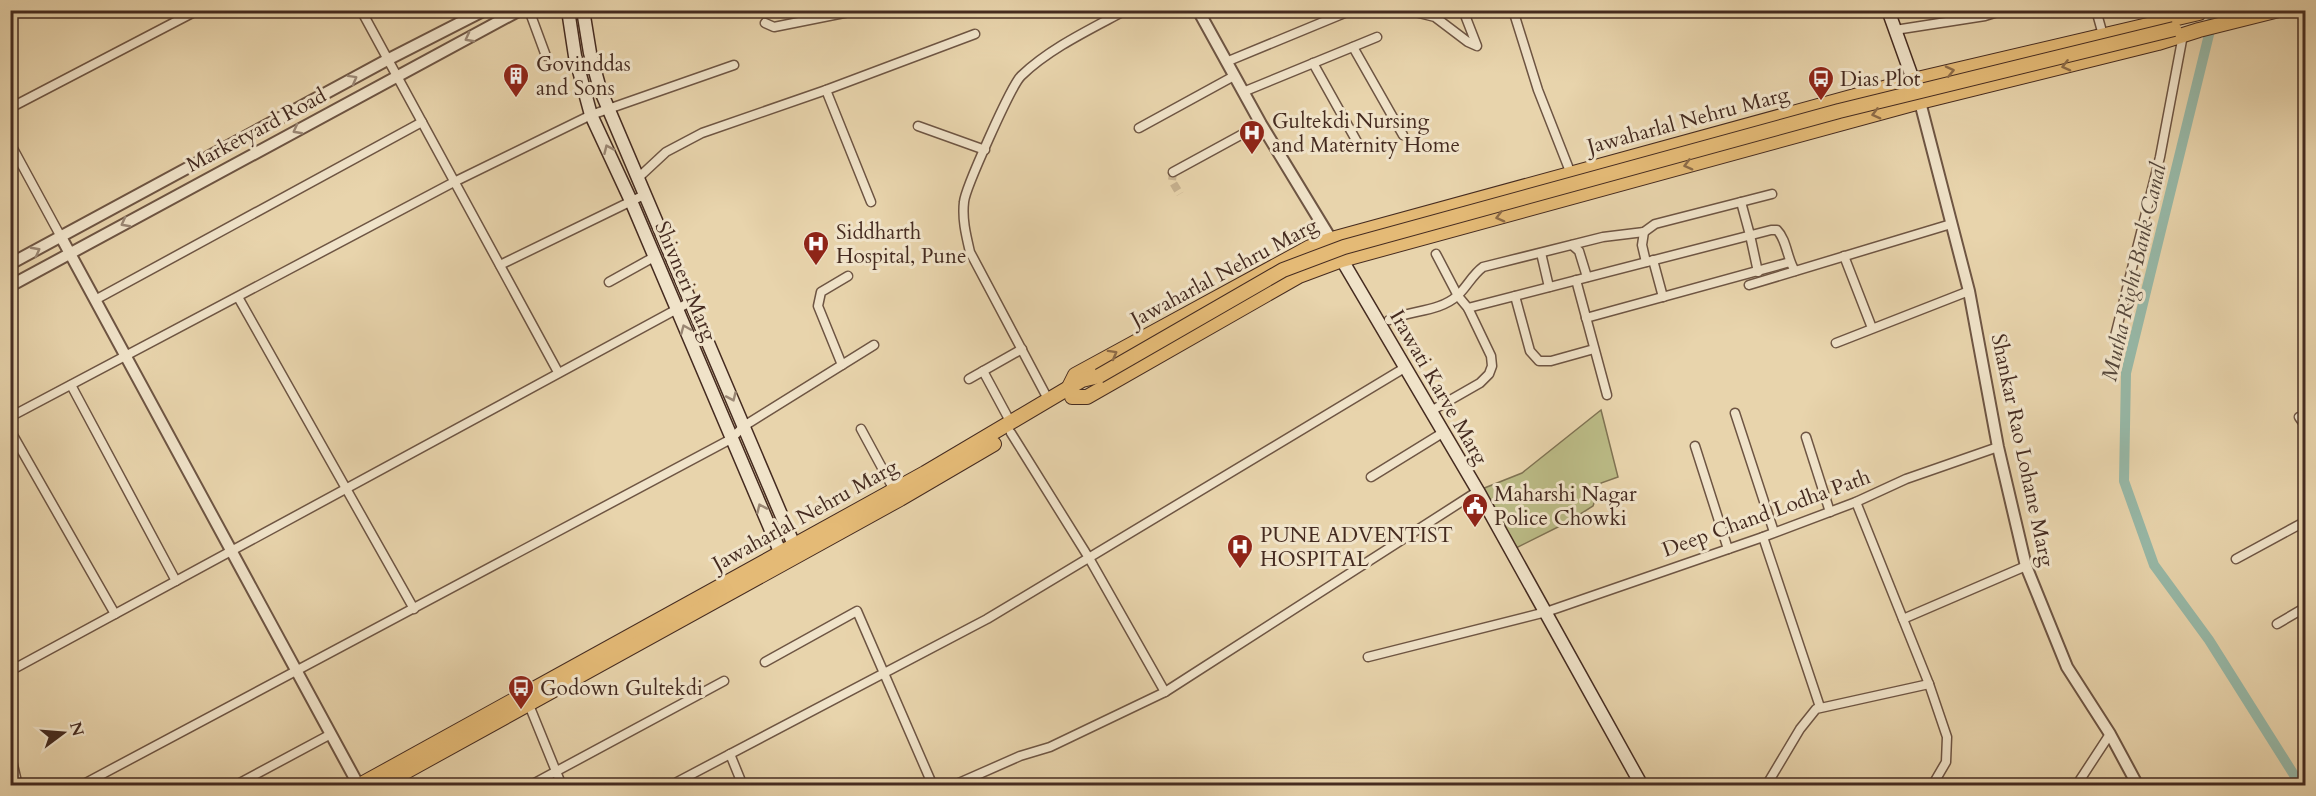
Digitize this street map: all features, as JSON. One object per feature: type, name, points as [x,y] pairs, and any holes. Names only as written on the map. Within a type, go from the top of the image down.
[{"type":"main road","name":"Shivneri Marg","points":[[568,10],[575,56],[591,115],[631,201],[783,557]]},
{"type":"main road","name":"Shivneri Marg","points":[[583,10],[590,53],[600,89],[796,549]]},
{"type":"main road","points":[[1888,10],[1920,102]]},
{"type":"main road","points":[[1070,393],[1082,380],[1099,376],[1283,270],[1344,247],[1839,111],[2279,10]]},
{"type":"main road","name":"Jawaharlal Nehru Marg","points":[[796,549],[917,489],[1070,393],[1075,375],[1310,247],[1332,239],[1913,80],[2199,12]]},
{"type":"main road","points":[[2178,32],[2199,12]]},
{"type":"main road","name":"Jawaharlal Nehru Marg","points":[[380,786],[527,699],[783,557],[894,490],[1011,428],[1049,401],[1070,393],[1087,397],[1299,276],[1341,260],[1920,102],[2146,46],[2178,32]]},
{"type":"main road","name":"Irawati Karve Marg","points":[[1341,260],[1478,491],[1642,786]]},
{"type":"main road","name":"Jawaharlal Nehru Marg","points":[[358,785],[527,699]]},
{"type":"street","points":[[10,108],[198,10]]},
{"type":"street","points":[[361,10],[558,372]]},
{"type":"street","name":"Marketyard Road","points":[[10,264],[387,60],[485,10]]},
{"type":"street","name":"Marketyard Road","points":[[10,286],[520,10]]},
{"type":"street","points":[[529,10],[546,56]]},
{"type":"street","points":[[765,23],[774,27],[859,10]]},
{"type":"street","points":[[1049,401],[970,252],[964,230],[964,199],[1007,99],[1019,78],[1045,58],[1126,10]]},
{"type":"street","points":[[1198,10],[1261,124],[1332,239],[1341,260]]},
{"type":"street","points":[[1226,62],[1352,10]]},
{"type":"street","points":[[1407,10],[1435,17],[1468,42],[1477,46],[1463,10]]},
{"type":"street","points":[[1513,10],[1538,90],[1571,174]]},
{"type":"street","points":[[1895,30],[1985,16],[2004,10]]},
{"type":"street","points":[[2096,10],[2103,35]]},
{"type":"street","points":[[2114,340],[2160,157],[2178,32]]},
{"type":"street","points":[[637,178],[666,152],[702,133],[826,90],[975,33]]},
{"type":"street","points":[[1243,92],[1377,37]]},
{"type":"street","points":[[1353,47],[1403,135]]},
{"type":"street","points":[[1313,63],[1361,149]]},
{"type":"street","points":[[10,417],[454,182],[591,115],[735,65]]},
{"type":"street","points":[[1139,128],[1234,76]]},
{"type":"street","points":[[826,90],[871,202]]},
{"type":"street","name":"Shankar Rao Lohane Marg","points":[[1920,102],[1969,291],[1998,447],[2026,566],[2067,667],[2138,786]]},
{"type":"street","points":[[95,300],[422,122]]},
{"type":"street","points":[[1173,172],[1261,124]]},
{"type":"street","points":[[918,126],[985,150]]},
{"type":"street","points":[[10,143],[358,785]]},
{"type":"street","points":[[1389,320],[1404,313],[1430,309],[1458,296],[1474,274],[1483,267],[1603,237],[1644,232],[1655,224],[1772,194]]},
{"type":"street","points":[[500,266],[644,195]]},
{"type":"street","points":[[1741,202],[1758,272]]},
{"type":"street","points":[[1749,285],[1951,224]]},
{"type":"street","points":[[1468,308],[1777,230],[1782,235],[1795,271]]},
{"type":"street","points":[[1644,232],[1642,245],[1663,297]]},
{"type":"street","points":[[1572,245],[1579,251],[1587,277]]},
{"type":"street","points":[[1541,253],[1549,287]]},
{"type":"street","points":[[1431,411],[1480,382],[1489,374],[1492,366],[1491,356],[1468,308],[1458,296],[1436,254]]},
{"type":"street","points":[[1844,256],[1872,328]]},
{"type":"street","points":[[609,282],[654,257]]},
{"type":"street","points":[[1586,318],[1790,262]]},
{"type":"street","points":[[842,365],[818,306],[821,292],[848,276]]},
{"type":"street","points":[[1576,280],[1607,395]]},
{"type":"street","points":[[1836,343],[1969,291]]},
{"type":"street","points":[[1515,296],[1530,351],[1539,361],[1551,361],[1594,349]]},
{"type":"street","points":[[238,297],[414,609]]},
{"type":"street","points":[[10,671],[690,302]]},
{"type":"street","points":[[80,786],[731,439],[744,426],[874,345]]},
{"type":"street","points":[[969,379],[1022,349]]},
{"type":"street","points":[[676,784],[987,618],[1406,367]]},
{"type":"street","points":[[983,371],[1011,428],[1166,692]]},
{"type":"street","points":[[70,385],[176,581]]},
{"type":"street","points":[[1735,413],[1774,532]]},
{"type":"street","points":[[2299,417],[2306,428]]},
{"type":"street","points":[[861,429],[894,490]]},
{"type":"street","points":[[10,430],[116,614]]},
{"type":"street","points":[[1371,477],[1444,432]]},
{"type":"street","points":[[1806,437],[1830,512]]},
{"type":"street","points":[[1695,446],[1728,549]]},
{"type":"street","name":"Deep Chand Lodha Path","points":[[1368,657],[1546,612],[1763,537],[1856,502],[1906,479],[1998,447]]},
{"type":"street","points":[[952,786],[1020,756],[1050,747],[1166,692],[1478,491]]},
{"type":"street","points":[[1856,502],[1929,684],[1947,737],[1946,762],[1932,786]]},
{"type":"street","points":[[2236,559],[2306,521]]},
{"type":"street","points":[[1763,537],[1820,707]]},
{"type":"street","points":[[1903,619],[2026,566]]},
{"type":"street","points":[[2277,624],[2306,607]]},
{"type":"street","points":[[765,662],[857,611],[933,786]]},
{"type":"street","points":[[529,786],[724,681]]},
{"type":"street","points":[[1766,786],[1804,722],[1816,709],[1929,684]]},
{"type":"street","points":[[527,699],[558,770],[562,786]]},
{"type":"street","points":[[234,786],[331,734]]},
{"type":"street","points":[[2076,786],[2109,734]]},
{"type":"street","points":[[10,752],[18,786]]},
{"type":"street","points":[[730,754],[743,786]]},
{"type":"green space","points":[[1601,410],[1618,477],[1601,483],[1593,506],[1566,523],[1514,549],[1482,489],[1522,473]]},
{"type":"waterway","name":"Mutha Right Bank Canal","points":[[2215,10],[2126,373],[2124,481],[2154,565],[2209,640],[2301,786]]},
{"type":"tunnel","points":[[1173,172],[1172,181],[1180,194]]},
{"type":"place","name":"Govinddas and Sons","points":[[516,99]]},
{"type":"place","name":"Dias Plot","points":[[1821,102]]},
{"type":"place","name":"Gultekdi Nursing and Maternity Home","points":[[1252,156]]},
{"type":"place","name":"Siddharth Hospital, Pune","points":[[816,267]]},
{"type":"place","name":"Maharshi Nagar Police Chowki","points":[[1475,529]]},
{"type":"place","name":"PUNE ADVENTIST HOSPITAL","points":[[1240,570]]},
{"type":"place","name":"Godown Gultekdi","points":[[521,711]]}]
